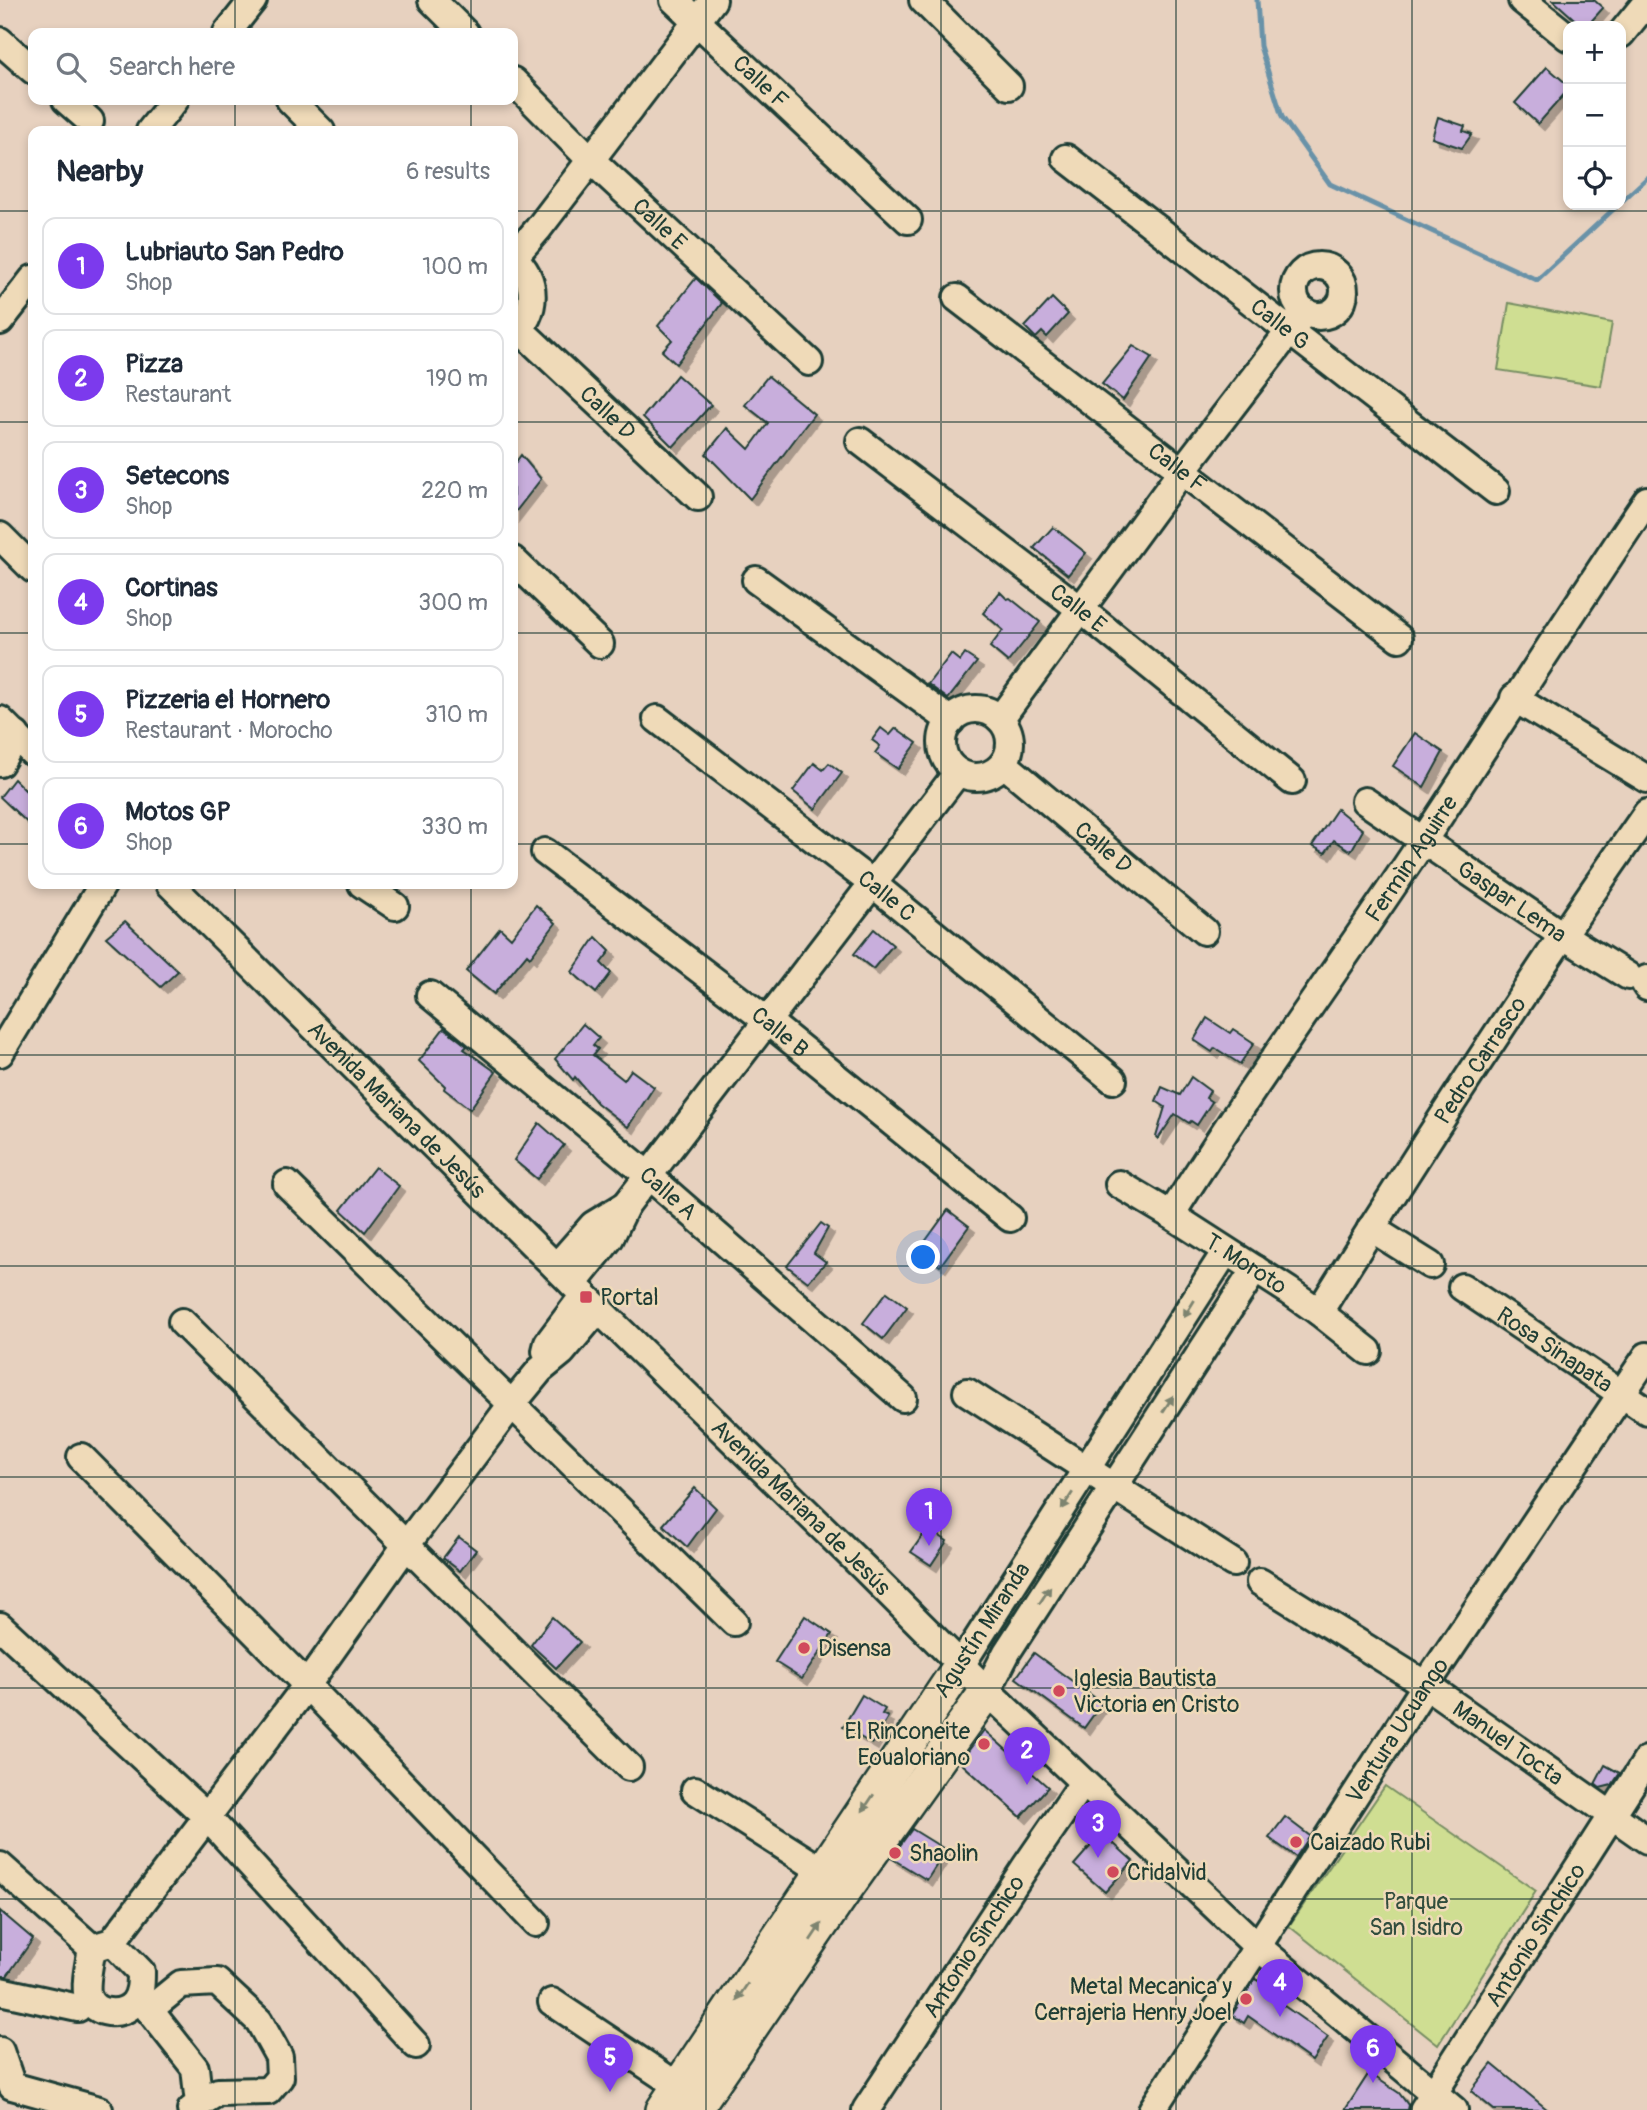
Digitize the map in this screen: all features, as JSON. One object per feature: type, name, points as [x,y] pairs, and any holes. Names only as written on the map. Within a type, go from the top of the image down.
[{"type":"main road","name":"Agustín Miranda","points":[[684,2101],[835,1879],[961,1665]]},
{"type":"main road","name":"Agustín Miranda","points":[[835,1879],[987,1691]]},
{"type":"street","points":[[231,28],[253,0]]},
{"type":"street","points":[[432,0],[460,28]]},
{"type":"street","name":"Calle F","points":[[674,0],[908,220]]},
{"type":"street","points":[[518,252],[713,0]]},
{"type":"street","points":[[923,0],[1009,86]]},
{"type":"street","points":[[1522,0],[1563,33]]},
{"type":"street","points":[[1626,27],[1647,2]]},
{"type":"street","points":[[0,41],[28,66]]},
{"type":"street","name":"Calle E","points":[[518,86],[591,160],[809,362]]},
{"type":"street","points":[[72,105],[90,121]]},
{"type":"street","points":[[154,126],[171,105]]},
{"type":"street","points":[[295,105],[316,126]]},
{"type":"street","name":"Calle G","points":[[1066,158],[1298,321],[1496,491]]},
{"type":"street","points":[[518,264],[527,275],[532,303],[527,317],[518,328]]},
{"type":"street","points":[[0,321],[28,285]]},
{"type":"street","name":"Calle F","points":[[957,298],[1399,638]]},
{"type":"street","points":[[1000,719],[1182,471],[1298,321]]},
{"type":"street","name":"Calle D","points":[[518,333],[698,497]]},
{"type":"street","name":"Calle E","points":[[860,441],[1080,608],[1292,781]]},
{"type":"street","name":"Fermìn Aguirre","points":[[1171,1215],[1423,841],[1514,698],[1647,500]]},
{"type":"street","points":[[0,536],[28,564]]},
{"type":"street","points":[[518,565],[600,644]]},
{"type":"street","points":[[756,580],[951,721]]},
{"type":"street","points":[[1514,698],[1647,779]]},
{"type":"street","points":[[981,709],[1000,719],[1010,736],[1004,764],[987,776],[967,777],[947,762],[943,748],[944,734],[951,721],[959,714],[981,709]]},
{"type":"street","name":"Calle C","points":[[657,719],[873,884],[1112,1080]]},
{"type":"street","points":[[0,763],[16,736]]},
{"type":"street","name":"Calle D","points":[[1004,764],[1204,931]]},
{"type":"street","points":[[195,2107],[218,2092],[268,2091],[279,2077],[279,2057],[259,2021],[217,1982],[181,1984],[144,2003],[115,2012],[93,2006],[87,1995],[102,1945],[207,1817],[307,1685],[407,1544],[540,1370],[555,1348],[578,1288],[610,1238],[625,1205],[958,772]]},
{"type":"street","name":"Gaspar Lema","points":[[1365,801],[1562,935],[1642,982]]},
{"type":"street","name":"Pedro Carrasco","points":[[1319,1312],[1562,935],[1647,813]]},
{"type":"street","name":"Calle B","points":[[545,852],[766,1020],[1010,1218]]},
{"type":"street","points":[[0,1053],[100,889]]},
{"type":"street","name":"Avenida Mariana de Jesús","points":[[175,889],[1083,1783],[1428,2101],[1454,2110]]},
{"type":"street","points":[[370,889],[395,906]]},
{"type":"street","name":"Calle A","points":[[430,995],[649,1176],[903,1398]]},
{"type":"street","points":[[287,1184],[734,1622]]},
{"type":"street","name":"T. Moroto","points":[[1119,1184],[1319,1312],[1367,1351]]},
{"type":"street","points":[[1371,1228],[1430,1265]]},
{"type":"street","name":"Agustín Miranda","points":[[961,1665],[1226,1251]]},
{"type":"street","name":"Agustín Miranda","points":[[987,1691],[1007,1652],[1255,1269]]},
{"type":"street","name":"Rosa Sinapata","points":[[1462,1287],[1647,1411]]},
{"type":"street","points":[[182,1322],[629,1766]]},
{"type":"street","name":"Ventura Ucuango","points":[[1152,2110],[1426,1685],[1647,1356]]},
{"type":"street","points":[[967,1392],[1233,1563]]},
{"type":"street","points":[[81,1457],[307,1685],[536,1923]]},
{"type":"street","name":"Manuel Tocta","points":[[1260,1582],[1426,1685],[1647,1840]]},
{"type":"street","points":[[0,1626],[207,1817],[416,2045]]},
{"type":"street","name":"Antonio Sinchico","points":[[1428,2101],[1647,1759]]},
{"type":"street","name":"Antonio Sinchico","points":[[866,2110],[1083,1783]]},
{"type":"street","points":[[695,1790],[835,1879]]},
{"type":"street","points":[[0,1866],[141,1972],[144,2003],[195,2068],[195,2107]]},
{"type":"street","points":[[0,1991],[78,2008]]},
{"type":"street","points":[[552,2002],[684,2101]]},
{"type":"street","points":[[0,2051],[12,2086],[99,2110]]},
{"type":"green space","points":[[1509,303],[1612,323],[1601,386],[1498,370]]},
{"type":"green space","name":"Parque San Isidro","points":[[1385,1786],[1536,1891],[1438,2045],[1289,1926]]},
{"type":"building","points":[[1553,0],[1594,0],[1603,8],[1591,21],[1576,21]]},
{"type":"building","points":[[1547,67],[1563,81],[1563,96],[1538,124],[1515,103]]},
{"type":"building","points":[[1438,117],[1465,126],[1463,131],[1472,134],[1462,148],[1432,138]]},
{"type":"building","points":[[696,278],[722,303],[676,364],[662,351],[672,340],[658,326]]},
{"type":"building","points":[[1052,298],[1068,314],[1047,337],[1042,332],[1036,338],[1025,327]]},
{"type":"building","points":[[1133,346],[1152,357],[1123,400],[1102,384]]},
{"type":"building","points":[[677,375],[711,405],[673,447],[643,417]]},
{"type":"building","points":[[768,376],[814,414],[750,499],[706,454],[727,428],[749,449],[768,423],[745,405]]},
{"type":"building","points":[[521,455],[541,479],[518,509],[518,459]]},
{"type":"building","points":[[1053,527],[1086,553],[1068,575],[1034,548]]},
{"type":"building","points":[[1000,592],[1040,622],[1008,662],[990,647],[1003,630],[983,613]]},
{"type":"building","points":[[951,654],[960,661],[965,654],[977,662],[948,699],[928,684]]},
{"type":"building","points":[[881,728],[890,735],[896,728],[917,743],[898,769],[875,753],[880,746],[872,740]]},
{"type":"building","points":[[1415,733],[1443,752],[1424,787],[1393,766]]},
{"type":"building","points":[[814,763],[823,770],[829,763],[842,773],[815,809],[793,791]]},
{"type":"building","points":[[14,779],[28,793],[28,823],[0,797]]},
{"type":"building","points":[[1337,809],[1363,830],[1351,851],[1334,840],[1325,853],[1312,846]]},
{"type":"building","points":[[536,905],[556,923],[530,957],[527,954],[494,994],[466,971],[500,928],[511,938]]},
{"type":"building","points":[[125,921],[178,971],[161,987],[106,937]]},
{"type":"building","points":[[874,929],[893,945],[873,969],[854,954]]},
{"type":"building","points":[[596,937],[610,951],[601,963],[611,973],[596,993],[572,972]]},
{"type":"building","points":[[1207,1018],[1230,1033],[1233,1029],[1254,1043],[1240,1064],[1215,1048],[1212,1052],[1194,1040]]},
{"type":"building","points":[[583,1024],[599,1038],[593,1045],[598,1049],[593,1055],[624,1080],[631,1070],[654,1087],[628,1127],[597,1103],[555,1059]]},
{"type":"building","points":[[444,1028],[467,1046],[464,1049],[496,1072],[470,1109],[444,1089],[445,1086],[419,1061]]},
{"type":"building","points":[[1191,1077],[1210,1091],[1206,1098],[1212,1102],[1197,1125],[1175,1114],[1158,1139],[1156,1137],[1165,1107],[1156,1101],[1162,1087],[1180,1095]]},
{"type":"building","points":[[539,1123],[564,1145],[537,1179],[514,1160]]},
{"type":"building","points":[[375,1167],[399,1186],[365,1232],[341,1210]]},
{"type":"building","points":[[948,1210],[969,1226],[940,1266],[919,1250]]},
{"type":"building","points":[[821,1223],[828,1228],[814,1253],[826,1262],[808,1282],[787,1266]]},
{"type":"building","points":[[887,1292],[907,1307],[883,1339],[863,1323]]},
{"type":"building","points":[[695,1488],[716,1508],[687,1547],[663,1525]]},
{"type":"building","points":[[928,1528],[947,1541],[931,1565],[911,1552]]},
{"type":"building","points":[[459,1537],[476,1550],[460,1571],[443,1558]]},
{"type":"building","name":"Disensa","points":[[805,1616],[832,1634],[802,1679],[775,1662]]},
{"type":"building","points":[[552,1617],[580,1642],[556,1668],[531,1645]]},
{"type":"building","name":"Iglesia Bautista Victoria en Cristo","points":[[1034,1653],[1102,1703],[1084,1728],[1016,1678]]},
{"type":"building","points":[[862,1695],[885,1709],[882,1714],[888,1717],[872,1744],[843,1727]]},
{"type":"building","points":[[984,1730],[1048,1787],[1021,1817],[960,1762]]},
{"type":"building","points":[[1605,1765],[1620,1773],[1612,1785],[1600,1788],[1595,1784]]},
{"type":"building","points":[[1285,1817],[1310,1836],[1296,1857],[1269,1838]]},
{"type":"building","points":[[912,1829],[946,1850],[927,1880],[891,1858]]},
{"type":"building","points":[[1102,1833],[1133,1861],[1105,1892],[1074,1865]]},
{"type":"building","points":[[0,1911],[33,1939],[7,1976],[0,1976]]},
{"type":"building","points":[[1255,1979],[1266,1985],[1263,1991],[1328,2037],[1312,2061],[1248,2016],[1244,2023],[1232,2015]]},
{"type":"building","points":[[1492,2064],[1548,2110],[1494,2110],[1471,2091]]},
{"type":"building","points":[[1369,2073],[1399,2093],[1408,2105],[1407,2110],[1345,2110]]},
{"type":"waterway","points":[[1257,0],[1260,46],[1282,117],[1330,184],[1537,280],[1613,210]]},
{"type":"waterway","points":[[1626,197],[1647,178]]},
{"type":"place","name":"Portal","points":[[586,1297]]},
{"type":"place","name":"Lubriauto San Pedro","points":[[929,1546]]},
{"type":"place","name":"Disensa","points":[[804,1648]]},
{"type":"place","name":"Iglesia Bautista Victoria en Cristo","points":[[1059,1691]]},
{"type":"place","name":"El Rinconeite Eoualoriano","points":[[984,1744]]},
{"type":"place","name":"Pizza","points":[[1027,1785]]},
{"type":"place","name":"Caizado Rubi","points":[[1296,1842]]},
{"type":"place","name":"Shaolin","points":[[895,1853]]},
{"type":"place","name":"Setecons","points":[[1098,1858]]},
{"type":"place","name":"Cridalvid","points":[[1113,1872]]},
{"type":"place","name":"Metal Mecanica y Cerrajeria Henry Joel","points":[[1246,1999]]},
{"type":"place","name":"Cortinas","points":[[1280,2017]]},
{"type":"place","name":"Motos GP","points":[[1373,2083]]},
{"type":"place","name":"Pizzeria el Hornero","points":[[610,2092]]}]
